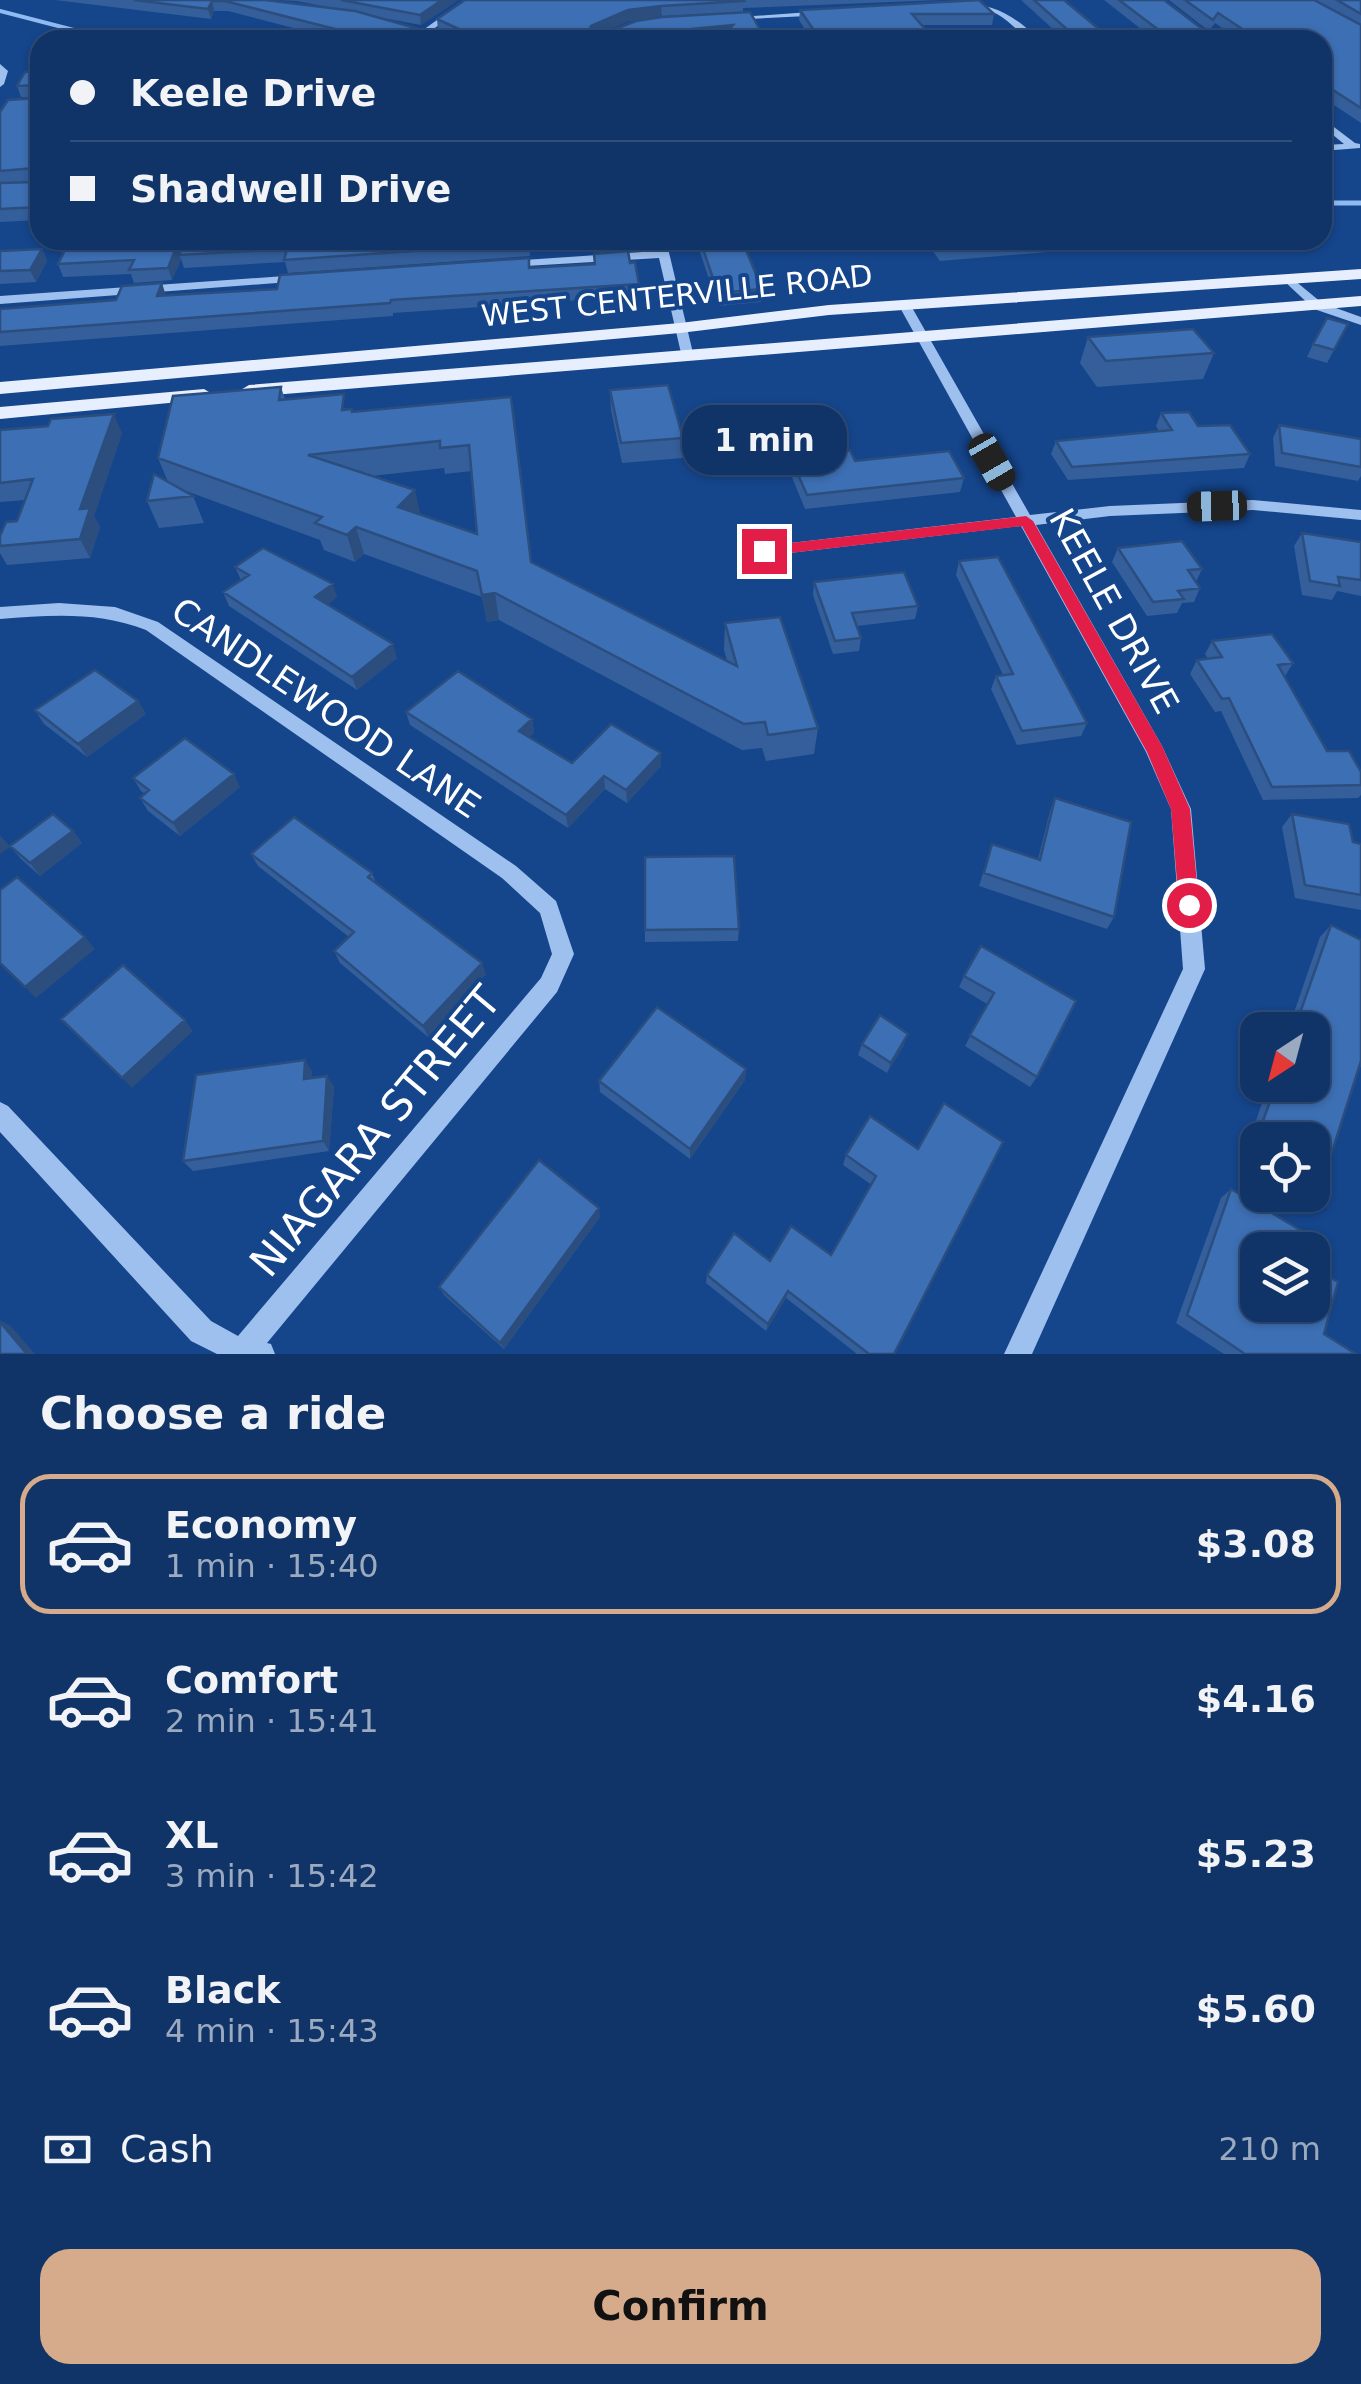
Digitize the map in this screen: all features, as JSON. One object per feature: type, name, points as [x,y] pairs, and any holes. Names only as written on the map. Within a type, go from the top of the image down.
[{"type":"main road","name":"WEST CENTERVILLE ROAD","points":[[0,388],[680,328],[904,304],[1361,274]]},
{"type":"main road","name":"WEST CENTERVILLE ROAD","points":[[0,413],[687,353],[1361,301]]},
{"type":"street","points":[[427,30],[470,0]]},
{"type":"street","points":[[1158,0],[1198,30]]},
{"type":"street","points":[[940,6],[993,6],[1023,30]]},
{"type":"street","points":[[717,19],[827,12]]},
{"type":"street","points":[[406,27],[417,30]]},
{"type":"street","points":[[0,67],[4,72],[0,84]]},
{"type":"street","points":[[1332,128],[1357,146]]},
{"type":"street","points":[[1332,147],[1357,146]]},
{"type":"street","points":[[498,265],[635,250]]},
{"type":"street","points":[[663,250],[687,353]]},
{"type":"street","points":[[0,300],[319,278]]},
{"type":"street","points":[[1288,279],[1318,306],[1361,321]]},
{"type":"street","name":"KEELE DRIVE","points":[[904,304],[1156,751],[1180,809],[1194,969],[1018,1354]]},
{"type":"street","points":[[764,551],[1110,511],[1253,504],[1361,515]]},
{"type":"street","name":"CANDLEWOOD LANE","points":[[0,613],[89,607],[125,614],[152,626],[509,872],[549,908],[563,954]]},
{"type":"street","name":"NIAGARA STREET","points":[[248,1353],[550,985],[563,954]]},
{"type":"street","points":[[0,1114],[201,1330],[248,1353]]},
{"type":"building","points":[[134,0],[265,0],[355,11],[428,30],[339,30],[225,1],[212,1],[208,9]]},
{"type":"building","points":[[341,0],[442,0],[420,15]]},
{"type":"building","points":[[465,0],[744,1],[628,10],[590,30],[461,30],[437,19]]},
{"type":"building","points":[[979,0],[994,14],[912,14],[924,30],[813,30],[800,10]]},
{"type":"building","points":[[1034,0],[1064,0],[1100,30],[1068,30]]},
{"type":"building","points":[[1119,0],[1164,0],[1204,30],[1159,30]]},
{"type":"building","points":[[1185,0],[1314,0],[1361,25],[1361,108],[1332,89],[1332,30],[1244,30],[1218,13],[1213,20]]},
{"type":"building","points":[[1337,0],[1361,0],[1361,14]]},
{"type":"building","points":[[750,12],[760,30],[728,30],[733,25],[613,30],[662,17]]},
{"type":"building","points":[[25,72],[30,72],[30,85],[17,86]]},
{"type":"building","points":[[30,98],[30,168],[0,171],[0,112],[8,100]]},
{"type":"building","points":[[30,182],[30,208],[0,209],[0,183]]},
{"type":"building","points":[[41,250],[30,270],[0,271],[0,251]]},
{"type":"building","points":[[65,250],[175,250],[168,268],[129,270],[134,260],[58,264]]},
{"type":"building","points":[[181,250],[269,250],[179,255]]},
{"type":"building","points":[[287,250],[428,250],[284,260]]},
{"type":"building","points":[[703,250],[746,250],[762,289],[718,293]]},
{"type":"building","points":[[628,251],[630,263],[635,262],[639,284],[0,332],[0,309],[116,300],[122,286],[162,283],[157,296],[277,289],[280,275],[529,258],[529,268],[595,264],[594,254]]},
{"type":"building","points":[[1327,318],[1348,324],[1334,350],[1313,344]]},
{"type":"building","points":[[1193,329],[1214,353],[1106,361],[1088,337]]},
{"type":"building","points":[[668,385],[683,438],[621,443],[610,390]]},
{"type":"building","points":[[281,387],[279,400],[344,394],[342,410],[352,412],[511,397],[531,562],[737,666],[725,623],[780,617],[818,728],[768,735],[765,722],[744,724],[495,593],[482,595],[477,571],[356,527],[347,535],[315,523],[322,517],[158,458],[173,396]],"holes":[[[440,441],[440,448],[469,445],[477,534],[398,507],[415,490],[308,455]]]},
{"type":"building","points":[[1189,412],[1198,426],[1230,425],[1250,454],[1072,467],[1056,441],[1172,430],[1161,413]]},
{"type":"building","points":[[114,414],[80,509],[90,508],[80,539],[0,546],[6,522],[17,521],[33,479],[0,483],[0,430],[48,426],[51,419]]},
{"type":"building","points":[[1279,425],[1361,439],[1361,467],[1282,453]]},
{"type":"building","points":[[850,450],[855,461],[949,451],[964,478],[807,495],[790,456]]},
{"type":"building","points":[[154,474],[193,496],[147,501]]},
{"type":"building","points":[[1302,533],[1361,542],[1361,580],[1338,577],[1340,586],[1310,581]]},
{"type":"building","points":[[1182,541],[1202,569],[1188,570],[1200,588],[1178,591],[1184,599],[1153,602],[1118,548]]},
{"type":"building","points":[[263,548],[333,584],[315,597],[393,644],[352,677],[223,592],[249,575],[235,567]]},
{"type":"building","points":[[998,557],[1087,723],[1022,731],[996,676],[1013,674],[959,561]]},
{"type":"building","points":[[904,572],[918,606],[852,613],[861,638],[835,641],[814,582]]},
{"type":"building","points":[[1272,634],[1293,663],[1278,665],[1327,751],[1349,751],[1361,772],[1361,785],[1272,787],[1229,698],[1222,699],[1197,660],[1222,657],[1212,641]]},
{"type":"building","points":[[95,670],[138,701],[78,744],[35,710]]},
{"type":"building","points":[[458,671],[532,719],[519,731],[572,763],[611,724],[661,753],[626,790],[604,776],[566,815],[406,712]]},
{"type":"building","points":[[185,738],[234,774],[173,823],[140,798],[149,790],[133,778]]},
{"type":"building","points":[[1055,798],[1131,822],[1114,917],[984,873],[992,844],[1040,860]]},
{"type":"building","points":[[53,814],[73,831],[30,863],[10,846]]},
{"type":"building","points":[[1292,814],[1349,824],[1353,842],[1361,844],[1361,895],[1305,885]]},
{"type":"building","points":[[294,817],[372,873],[368,877],[482,963],[423,1026],[334,951],[354,932],[251,854]]},
{"type":"building","points":[[734,856],[739,929],[645,930],[645,857]]},
{"type":"building","points":[[17,877],[85,937],[25,987],[0,963],[0,890]]},
{"type":"building","points":[[1331,925],[1361,940],[1361,1061],[1330,1158],[1330,1122],[1263,1122],[1270,1102],[1330,1102],[1330,1012],[1300,1012]]},
{"type":"building","points":[[981,946],[1076,1001],[1037,1077],[970,1035],[994,993],[964,976]]},
{"type":"building","points":[[123,965],[185,1020],[122,1078],[61,1019]]},
{"type":"building","points":[[657,1007],[746,1069],[690,1149],[599,1081]]},
{"type":"building","points":[[880,1015],[908,1034],[891,1063],[862,1044]]},
{"type":"building","points":[[305,1060],[304,1079],[327,1076],[323,1141],[183,1161],[196,1075]]},
{"type":"building","points":[[944,1103],[1003,1142],[894,1354],[869,1354],[788,1291],[768,1324],[707,1275],[734,1233],[770,1261],[791,1226],[831,1255],[876,1176],[846,1155],[870,1116],[918,1149]]},
{"type":"building","points":[[539,1160],[599,1208],[500,1343],[439,1287]]},
{"type":"building","points":[[1231,1189],[1240,1194],[1240,1212],[1270,1212],[1304,1232],[1240,1232],[1240,1322],[1327,1322],[1324,1334],[1356,1354],[1245,1354],[1187,1315]]},
{"type":"building","points":[[1330,1277],[1338,1282],[1330,1312]]},
{"type":"building","points":[[0,1322],[27,1354],[0,1354]]},
{"type":"waterway","points":[[0,11],[74,30]]},
{"type":"waterway","points":[[1332,203],[1361,203]]},
{"type":"route","points":[[764,551],[1026,521],[1156,751],[1180,809],[1189,905]]}]
